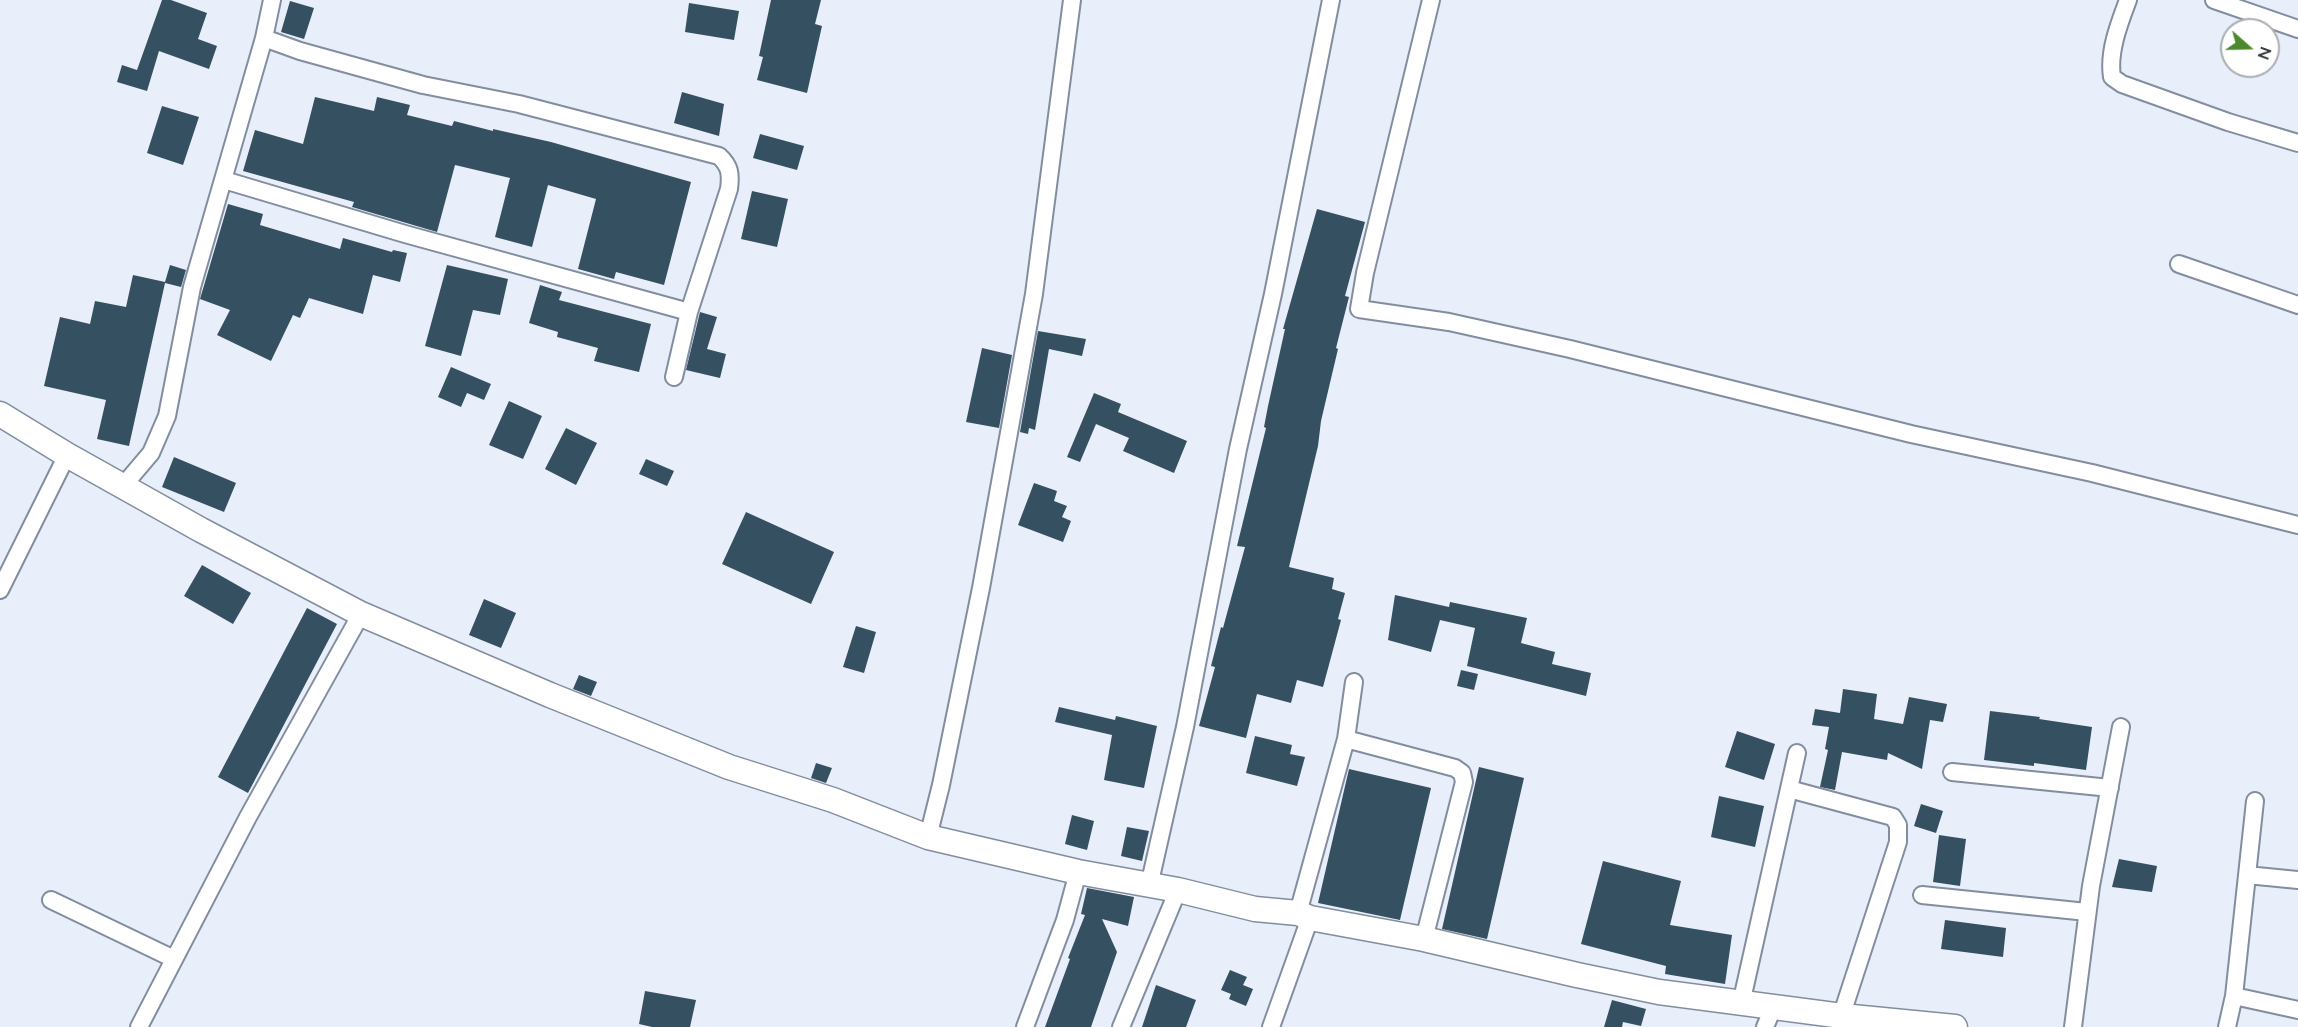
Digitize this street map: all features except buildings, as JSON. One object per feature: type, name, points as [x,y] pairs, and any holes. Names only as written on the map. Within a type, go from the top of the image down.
[{"type":"main road","points":[[0,414],[67,455],[361,614],[550,695],[729,767],[833,800],[928,837],[1078,872],[1178,890],[1255,909],[1424,939],[1659,992],[1741,1004],[1769,1017],[1955,1027]]},
{"type":"street","points":[[123,486],[151,453],[167,416],[192,287],[264,38],[272,0]]},
{"type":"street","points":[[928,837],[941,785],[981,588],[1034,294],[1072,0]]},
{"type":"street","points":[[1149,886],[1185,726],[1238,449],[1273,294],[1331,0]]},
{"type":"street","points":[[1431,0],[1365,273],[1359,309],[1449,322],[1570,348],[1911,434],[2092,473],[2298,525]]},
{"type":"street","points":[[2128,0],[2110,64],[2112,77],[2122,84],[2206,114],[2298,143]]},
{"type":"street","points":[[2214,0],[2298,29]]},
{"type":"street","points":[[264,38],[300,51],[423,85],[519,104],[719,156],[727,163],[731,174],[729,189],[689,312],[674,377]]},
{"type":"street","points":[[224,180],[405,234],[689,312]]},
{"type":"street","points":[[2179,264],[2298,305]]},
{"type":"street","points":[[0,590],[67,455]]},
{"type":"street","points":[[139,1027],[248,817],[361,614]]},
{"type":"street","points":[[1271,1027],[1304,916],[1346,739],[1354,682]]},
{"type":"street","points":[[2073,1027],[2087,912],[2121,727]]},
{"type":"street","points":[[1346,739],[1455,768],[1462,773],[1464,782],[1424,939]]},
{"type":"street","points":[[1741,1004],[1797,753]]},
{"type":"street","points":[[1952,772],[2110,788]]},
{"type":"street","points":[[1789,789],[1893,817],[1898,825],[1898,842],[1840,1022]]},
{"type":"street","points":[[2227,1027],[2234,996],[2255,801]]},
{"type":"street","points":[[1025,1027],[1065,920],[1078,872]]},
{"type":"street","points":[[2247,875],[2298,880]]},
{"type":"street","points":[[1121,1027],[1178,890]]},
{"type":"street","points":[[1922,895],[2087,912]]},
{"type":"street","points":[[51,900],[174,959]]},
{"type":"street","points":[[2234,996],[2298,1010]]}]
